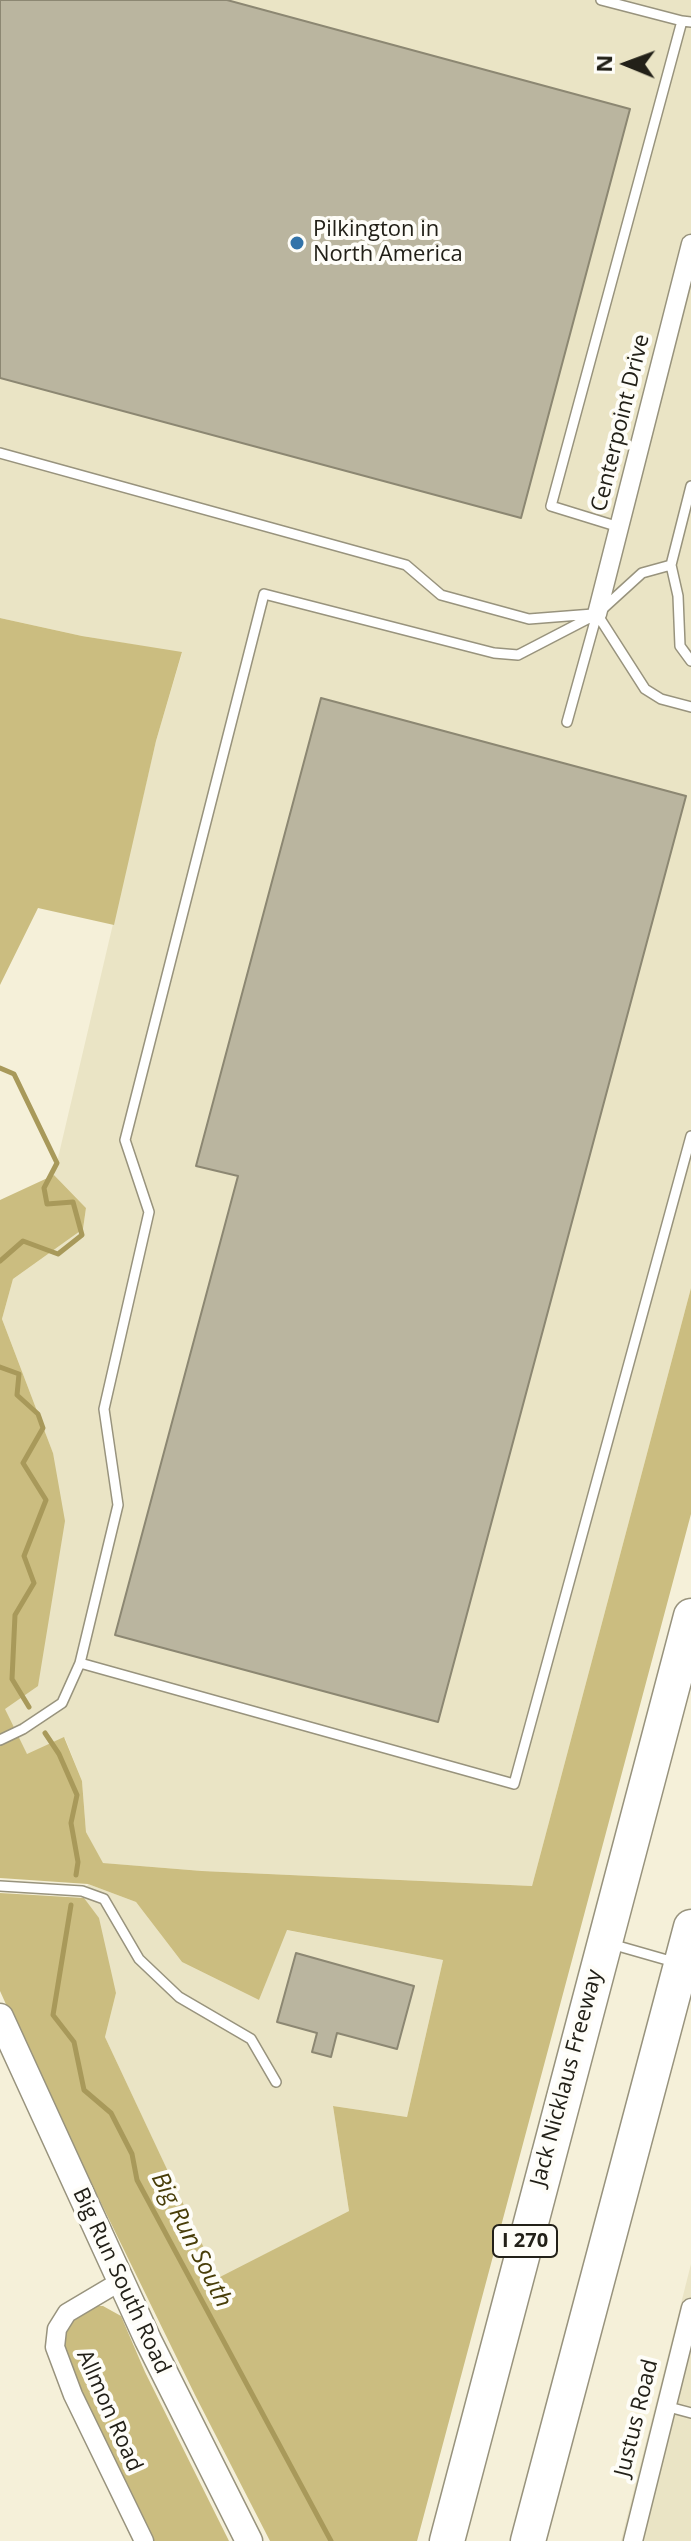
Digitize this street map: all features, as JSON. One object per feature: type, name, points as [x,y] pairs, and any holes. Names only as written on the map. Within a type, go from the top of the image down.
[{"type":"highway","name":"Jack Nicklaus Freeway","points":[[447,2541],[691,1616]]},
{"type":"highway","points":[[528,2541],[691,1927]]},
{"type":"street","name":"Centerpoint Drive","points":[[597,614],[691,244]]},
{"type":"street","name":"Big Run South Road","points":[[0,2017],[190,2428],[249,2541]]},
{"type":"street","name":"Allmon Road","points":[[121,2281],[67,2313],[57,2329],[55,2347],[73,2395],[144,2541]]},
{"type":"street","name":"Justus Road","points":[[633,2541],[691,2308]]},
{"type":"lane","points":[[601,0],[687,22],[551,506],[619,527]]},
{"type":"lane","points":[[0,453],[406,565],[441,595],[529,619],[597,614]]},
{"type":"lane","points":[[691,486],[671,565],[678,596],[680,646],[691,661]]},
{"type":"lane","points":[[0,1740],[62,1703],[80,1663],[118,1505],[104,1409],[149,1212],[125,1140],[264,594],[494,653],[518,655],[597,614],[642,573],[671,565]]},
{"type":"lane","points":[[597,614],[645,689],[661,699],[691,707]]},
{"type":"lane","points":[[567,722],[597,614]]},
{"type":"lane","points":[[80,1663],[514,1784],[691,1136]]},
{"type":"lane","points":[[0,1886],[82,1891],[104,1899],[139,1959],[179,1997],[251,2039],[276,2082]]},
{"type":"lane","points":[[603,1942],[681,1964]]},
{"type":"lane","points":[[665,2406],[691,2413]]},
{"type":"shaded area","points":[[0,0],[691,0],[691,1288],[532,1886],[202,1871],[102,1863],[86,1832],[82,1781],[65,1738],[27,1755],[4,1709],[53,1453],[2,1319],[13,1279],[83,1229],[86,1208],[54,1175],[156,741],[182,653],[0,618]]},
{"type":"shaded area","points":[[0,618],[82,636],[182,652],[156,741],[114,925],[38,908],[0,985]]},
{"type":"shaded area","points":[[54,1175],[86,1208],[83,1229],[13,1279],[2,1319],[53,1453],[65,1521],[38,1686],[5,1709],[27,1754],[64,1737],[82,1781],[86,1832],[103,1863],[202,1871],[532,1886],[691,1288],[691,1514],[417,2541],[270,2541],[195,2395],[0,1991],[0,1893],[84,1898],[99,1918],[116,1993],[105,2037],[218,2278],[349,2211],[333,2106],[407,2117],[443,1960],[287,1930],[259,2000],[182,1962],[136,1902],[88,1884],[0,1878],[0,1200]]},
{"type":"shaded area","points":[[88,1884],[136,1902],[182,1962],[259,2000],[286,1930],[443,1960],[407,2117],[333,2106],[349,2211],[218,2279],[105,2037],[116,1993],[84,1898]]},
{"type":"shaded area","points":[[691,2264],[691,2541],[621,2541]]},
{"type":"shaded area","points":[[91,2306],[103,2306],[121,2316],[145,2372],[229,2541],[152,2541],[78,2389],[64,2352],[63,2336],[69,2321]]},
{"type":"building","name":"Pilkington in North America","points":[[0,0],[227,0],[630,109],[521,518],[0,378]]},
{"type":"building","points":[[321,698],[686,796],[438,1722],[115,1635],[238,1176],[196,1166]]},
{"type":"building","points":[[296,1953],[414,1986],[397,2049],[337,2033],[331,2057],[312,2052],[317,2033],[277,2022]]},
{"type":"waterway","name":"Big Run South","points":[[0,1068],[14,1074],[57,1163],[44,1188],[47,1204],[73,1202],[82,1235],[58,1254],[23,1241],[0,1261]]},
{"type":"waterway","name":"Big Run South","points":[[0,1367],[19,1374],[17,1395],[38,1414],[43,1428],[23,1463],[46,1500],[24,1556],[34,1583],[15,1615],[12,1679],[29,1707]]},
{"type":"waterway","name":"Big Run South","points":[[45,1733],[59,1754],[77,1795],[71,1823],[78,1862],[76,1875]]},
{"type":"waterway","name":"Big Run South","points":[[71,1905],[53,2015],[74,2042],[84,2090],[111,2113],[132,2154],[137,2180],[331,2541]]},
{"type":"place","name":"Pilkington in North America","points":[[297,243]]}]
